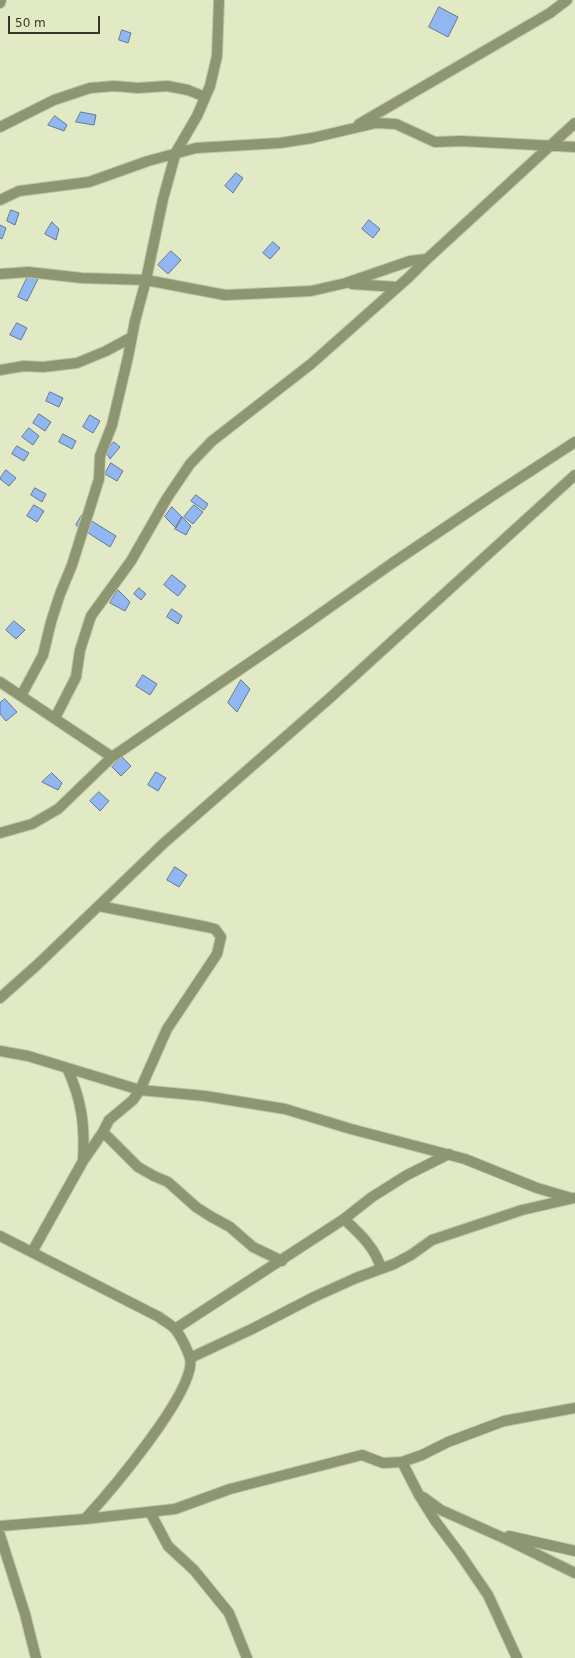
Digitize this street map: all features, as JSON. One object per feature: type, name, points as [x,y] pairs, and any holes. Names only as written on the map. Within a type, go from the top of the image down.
[{"type":"street","points":[[0,4],[1,0]]},
{"type":"street","points":[[21,696],[43,655],[51,622],[60,594],[72,565],[99,479],[100,456],[112,425],[146,280],[163,199],[176,152],[197,116],[210,86],[217,56],[219,0]]},
{"type":"street","points":[[350,129],[550,13],[567,0]]},
{"type":"street","points":[[0,127],[54,100],[90,88],[114,86],[138,88],[167,86],[188,90],[205,97]]},
{"type":"street","points":[[0,200],[19,191],[89,182],[117,171],[176,152],[196,148],[280,143],[312,138],[376,123],[396,124],[435,142],[575,147]]},
{"type":"street","points":[[55,718],[76,677],[80,650],[91,616],[131,561],[167,498],[190,464],[212,440],[311,364],[398,287],[427,258],[575,123]]},
{"type":"street","points":[[0,274],[28,272],[82,278],[146,280],[226,295],[311,291],[346,283],[410,261],[427,258]]},
{"type":"street","points":[[346,283],[398,287]]},
{"type":"street","points":[[0,370],[24,366],[43,367],[77,363],[106,351],[132,337]]},
{"type":"street","points":[[0,833],[32,824],[58,809],[112,757],[391,564],[575,442]]},
{"type":"street","points":[[0,998],[164,843],[325,702],[575,475]]},
{"type":"street","points":[[0,682],[112,757]]},
{"type":"street","points":[[32,1252],[83,1161],[103,1132],[109,1120],[133,1100],[140,1090],[167,1029],[217,954],[221,936],[216,929],[99,906]]},
{"type":"street","points":[[0,1051],[28,1056],[140,1090],[205,1096],[285,1109],[351,1129],[465,1159],[537,1188],[573,1198]]},
{"type":"street","points":[[67,1068],[76,1088],[82,1113],[84,1135],[83,1161]]},
{"type":"street","points":[[103,1132],[138,1167],[168,1182],[196,1207],[230,1227],[253,1247],[282,1261]]},
{"type":"street","points":[[175,1329],[229,1293],[282,1261],[344,1219],[372,1197],[407,1175],[448,1154]]},
{"type":"street","points":[[190,1358],[252,1329],[314,1297],[411,1255],[432,1240],[522,1210],[573,1198]]},
{"type":"street","points":[[344,1219],[366,1240],[379,1261],[381,1269]]},
{"type":"street","points":[[0,1236],[159,1318],[175,1329],[190,1358],[189,1374],[163,1422],[115,1486],[85,1519]]},
{"type":"street","points":[[0,1526],[85,1519],[175,1509],[230,1488],[362,1455],[383,1463],[402,1462],[504,1420],[575,1408]]},
{"type":"street","points":[[402,1462],[436,1522],[488,1595],[517,1658]]},
{"type":"street","points":[[419,1494],[441,1510],[575,1573]]},
{"type":"street","points":[[150,1512],[168,1546],[194,1570],[229,1613],[247,1658]]},
{"type":"street","points":[[487,1531],[575,1551]]},
{"type":"street","points":[[0,1535],[25,1614],[36,1658]]},
{"type":"building","points":[[439,7],[458,17],[448,37],[429,27]]},
{"type":"building","points":[[122,30],[131,33],[128,43],[119,40]]},
{"type":"building","points":[[81,112],[96,115],[94,125],[76,122]]},
{"type":"building","points":[[55,116],[67,125],[64,131],[48,125]]},
{"type":"building","points":[[236,173],[243,178],[233,193],[225,186]]},
{"type":"building","points":[[11,210],[19,213],[15,225],[7,221]]},
{"type":"building","points":[[369,220],[380,229],[373,238],[362,229]]},
{"type":"building","points":[[52,222],[59,229],[56,240],[45,234]]},
{"type":"building","points":[[0,225],[6,228],[2,239],[0,238]]},
{"type":"building","points":[[273,242],[280,248],[270,259],[263,253]]},
{"type":"building","points":[[171,251],[181,260],[168,274],[158,265]]},
{"type":"building","points":[[28,276],[39,277],[27,301],[18,297]]},
{"type":"building","points":[[17,323],[27,328],[21,340],[10,335]]},
{"type":"building","points":[[50,392],[63,398],[59,407],[46,401]]},
{"type":"building","points":[[39,414],[51,422],[45,431],[33,423]]},
{"type":"building","points":[[90,415],[100,421],[93,433],[83,427]]},
{"type":"building","points":[[29,428],[39,436],[33,445],[22,437]]},
{"type":"building","points":[[63,434],[76,441],[72,449],[59,442]]},
{"type":"building","points":[[114,442],[120,447],[110,459],[106,452]]},
{"type":"building","points":[[17,446],[29,453],[24,461],[12,454]]},
{"type":"building","points":[[111,463],[123,471],[117,481],[105,474]]},
{"type":"building","points":[[6,470],[16,478],[9,486],[0,479]]},
{"type":"building","points":[[35,488],[46,494],[42,502],[31,495]]},
{"type":"building","points":[[196,495],[208,504],[204,510],[191,501]]},
{"type":"building","points":[[34,505],[44,511],[37,522],[27,516]]},
{"type":"building","points":[[194,505],[203,512],[193,524],[184,517]]},
{"type":"building","points":[[172,507],[182,517],[176,528],[165,517]]},
{"type":"building","points":[[82,515],[116,536],[110,547],[76,525]]},
{"type":"building","points":[[182,517],[191,526],[186,535],[175,529]]},
{"type":"building","points":[[172,575],[186,586],[178,596],[164,585]]},
{"type":"building","points":[[139,588],[146,594],[141,600],[134,594]]},
{"type":"building","points":[[118,590],[130,602],[125,611],[110,603]]},
{"type":"building","points":[[172,609],[182,616],[178,624],[167,617]]},
{"type":"building","points":[[14,621],[25,630],[16,639],[6,630]]},
{"type":"building","points":[[143,675],[157,684],[150,695],[136,686]]},
{"type":"building","points":[[241,680],[250,689],[237,712],[228,703]]},
{"type":"building","points":[[5,699],[17,712],[6,721],[0,714],[0,703]]},
{"type":"building","points":[[122,757],[131,766],[121,776],[112,767]]},
{"type":"building","points":[[156,772],[166,778],[158,791],[148,785]]},
{"type":"building","points":[[52,773],[62,783],[58,790],[42,782]]},
{"type":"building","points":[[99,792],[109,801],[100,811],[90,801]]},
{"type":"building","points":[[175,867],[187,875],[179,887],[167,880]]}]
